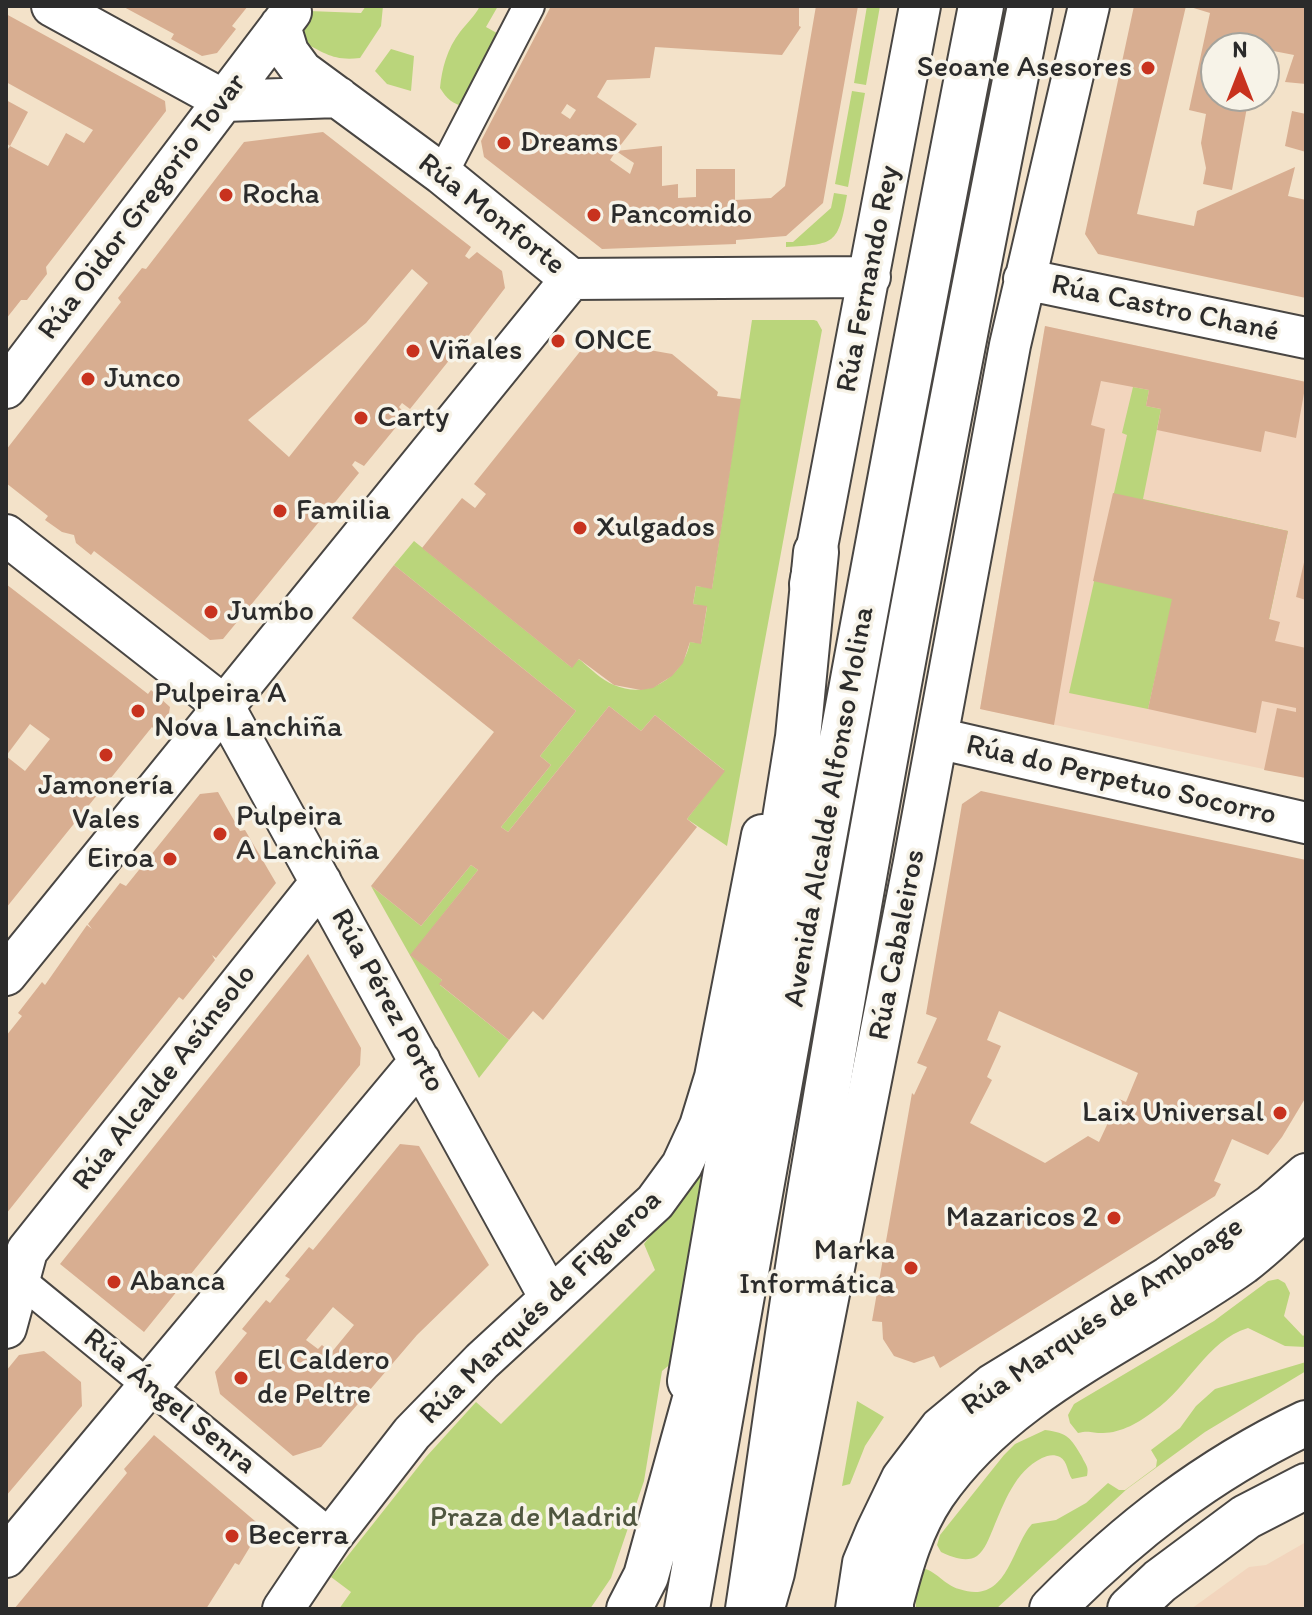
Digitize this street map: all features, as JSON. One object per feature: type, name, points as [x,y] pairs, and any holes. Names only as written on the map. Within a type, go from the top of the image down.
[{"type":"main road","name":"Avenida Alcalde Alfonso Molina","points":[[687,1609],[766,1155],[931,258],[981,6]]},
{"type":"main road","name":"Avenida Alcalde Alfonso Molina","points":[[748,1609],[815,1160],[872,834],[924,542],[1030,6]]},
{"type":"main road","points":[[678,1451],[798,737],[816,552]]},
{"type":"main road","points":[[629,1609],[646,1576],[678,1451],[766,1155],[766,938]]},
{"type":"main road","points":[[1052,1609],[1103,1558],[1203,1480],[1270,1440],[1306,1423]]},
{"type":"main road","points":[[1130,1609],[1160,1581],[1246,1517],[1306,1486]]},
{"type":"street","points":[[52,6],[225,101],[338,97]]},
{"type":"street","points":[[442,174],[529,6]]},
{"type":"street","name":"Rúa Fernando Rey","points":[[816,552],[920,6]]},
{"type":"street","points":[[1024,279],[1089,6]]},
{"type":"street","name":"Rúa Oidor Gregorio Tovar","points":[[6,388],[288,16]]},
{"type":"street","name":"Rúa Oidor Gregorio Tovar","points":[[288,16],[288,52],[302,71],[338,97]]},
{"type":"street","name":"Rúa Monforte","points":[[338,97],[442,174],[571,279],[870,277]]},
{"type":"street","points":[[6,975],[571,279]]},
{"type":"street","name":"Rúa Castro Chané","points":[[1024,279],[1306,338]]},
{"type":"street","name":"Rúa Cabaleiros","points":[[764,1609],[774,1573],[1024,279]]},
{"type":"street","points":[[6,535],[223,705]]},
{"type":"street","name":"Rúa Marqués de Figueroa","points":[[283,1609],[332,1536],[412,1433],[482,1361],[655,1202],[682,1165],[700,1126],[715,1077],[816,552]]},
{"type":"street","name":"Rúa Pérez Porto","points":[[223,705],[550,1298]]},
{"type":"street","name":"Rúa do Perpetuo Socorro","points":[[937,738],[1306,823]]},
{"type":"street","name":"Rúa Alcalde Asúnsolo","points":[[6,1328],[13,1274],[27,1251],[321,882]]},
{"type":"street","points":[[6,1557],[420,1061]]},
{"type":"street","name":"Rúa Marqués de Amboage","points":[[1306,1174],[1271,1205],[1168,1277],[993,1384],[940,1428],[902,1478],[863,1563],[869,1607],[893,1602],[909,1545],[934,1497],[965,1456],[1013,1411],[1244,1263],[1306,1207]]},
{"type":"street","name":"Rúa Ángel Senra","points":[[13,1274],[332,1536]]},
{"type":"shaded area","points":[[1045,326],[1306,382],[1306,778],[980,709]]},
{"type":"shaded area","points":[[1306,1542],[1306,1609],[1191,1609],[1249,1567],[1266,1565]]},
{"type":"green space","points":[[366,6],[383,6],[381,26],[360,58],[336,57],[302,42],[298,29],[309,11],[361,13]]},
{"type":"green space","points":[[480,6],[498,6],[486,27],[504,37],[466,107],[448,98],[440,88],[452,45]]},
{"type":"green space","points":[[867,6],[880,6],[866,85],[854,83]]},
{"type":"green space","points":[[391,49],[414,56],[411,91],[387,84],[375,71]]},
{"type":"green space","points":[[852,91],[865,93],[848,187],[835,184]]},
{"type":"green space","points":[[834,193],[847,195],[841,224],[832,239],[815,245],[786,247],[786,242],[793,242],[831,208]]},
{"type":"green space","points":[[752,320],[814,320],[822,330],[727,846],[687,819],[724,770],[655,715],[641,731],[609,706],[508,832],[501,827],[551,765],[540,756],[576,711],[394,565],[414,541],[571,667],[579,659],[605,680],[627,689],[640,690],[662,682],[680,666],[690,642],[701,643],[707,607],[693,604],[696,586],[712,588]]},
{"type":"green space","points":[[1133,387],[1149,390],[1146,406],[1161,409],[1143,499],[1288,531],[1269,619],[1173,599],[1148,709],[1069,693],[1127,435],[1122,433]]},
{"type":"green space","points":[[471,865],[478,870],[411,955],[442,980],[440,985],[509,1040],[479,1078],[371,886],[421,926]]},
{"type":"green space","name":"Praza de Madrid","points":[[720,1117],[683,1354],[662,1371],[644,1481],[611,1578],[590,1609],[339,1609],[351,1592],[331,1577],[426,1457],[476,1402],[501,1424],[655,1270],[644,1244],[687,1185]]},
{"type":"green space","points":[[1278,1279],[1285,1283],[1290,1293],[1284,1316],[1303,1336],[1306,1333],[1306,1347],[1285,1346],[1248,1328],[1221,1343],[1178,1390],[1136,1423],[1117,1431],[1078,1433],[1070,1423],[1068,1415],[1074,1404],[1214,1321],[1268,1281]]},
{"type":"green space","points":[[1306,1362],[1306,1371],[1205,1432],[1127,1489],[996,1609],[916,1609],[914,1573],[921,1568],[959,1589],[975,1592],[988,1589],[1006,1572],[1032,1524],[1056,1520],[1086,1503],[1108,1483],[1125,1490],[1156,1467],[1157,1460],[1151,1450],[1180,1428],[1196,1406],[1215,1389]]},
{"type":"green space","points":[[857,1401],[884,1417],[865,1446],[850,1484],[842,1486]]},
{"type":"green space","points":[[1045,1430],[1064,1435],[1072,1441],[1087,1466],[1087,1476],[1072,1479],[1060,1457],[1051,1455],[1042,1458],[1018,1479],[980,1553],[964,1559],[941,1552],[937,1545],[940,1535],[1004,1455],[1015,1444]]},
{"type":"building","points":[[122,6],[248,6],[232,26],[236,29],[217,53],[202,56],[171,39],[174,34]]},
{"type":"building","points":[[551,6],[799,6],[801,27],[782,55],[655,47],[650,78],[607,80],[597,97],[637,124],[616,151],[662,146],[662,186],[678,184],[678,198],[696,197],[696,169],[735,169],[735,200],[771,198],[785,186],[816,6],[858,6],[823,203],[786,236],[736,240],[736,244],[602,249],[484,157],[481,141]],"holes":[[[567,104],[576,110],[570,119],[561,113]],[[616,151],[634,163],[630,174],[610,160]]]},
{"type":"building","points":[[1134,6],[1186,6],[1137,214],[1194,226],[1197,211],[1295,167],[1288,196],[1306,200],[1306,298],[1098,254],[1085,234]]},
{"type":"building","points":[[1187,6],[1306,6],[1306,84],[1285,82],[1294,55],[1280,52],[1280,32],[1206,32],[1210,13]]},
{"type":"building","points":[[6,14],[165,101],[166,111],[46,267],[47,274],[27,300],[21,300],[6,319],[6,152],[10,146],[48,166],[66,133],[84,143],[93,130],[6,82]]},
{"type":"building","points":[[1200,59],[1200,112],[1246,112],[1232,190],[1203,184],[1206,168],[1201,143],[1206,114],[1189,110]]},
{"type":"building","points":[[6,100],[28,112],[10,146],[6,143]]},
{"type":"building","points":[[1292,111],[1306,114],[1306,152],[1285,146]]},
{"type":"building","points":[[323,132],[471,247],[465,256],[469,259],[477,252],[502,271],[505,288],[460,347],[452,341],[449,346],[455,353],[410,409],[402,403],[399,407],[406,415],[364,466],[355,461],[352,465],[359,473],[223,639],[210,640],[94,551],[91,555],[76,543],[74,535],[62,532],[45,520],[48,516],[6,483],[6,450],[121,302],[118,298],[142,268],[146,269],[244,142]],"holes":[[[412,269],[428,283],[289,457],[248,420],[366,323]]]},
{"type":"building","points":[[1045,326],[1306,382],[1296,438],[1265,431],[1261,452],[1157,430],[1161,409],[1146,406],[1149,390],[1101,381],[1091,425],[1105,429],[1054,725],[980,709]]},
{"type":"building","name":"Xulgados","points":[[594,334],[612,348],[615,344],[672,354],[718,392],[717,396],[741,399],[712,589],[696,586],[693,604],[707,606],[701,644],[690,642],[683,663],[672,676],[653,688],[641,690],[614,685],[579,659],[572,668],[422,548],[462,498],[475,508],[486,494],[474,484]]},
{"type":"building","name":"ONCE","points":[[557,335],[564,340],[558,347],[552,342]]},
{"type":"building","points":[[1113,493],[1288,531],[1269,619],[1280,622],[1275,641],[1306,648],[1306,778],[1264,770],[1277,708],[1296,712],[1296,708],[1262,701],[1256,733],[1148,709],[1172,599],[1093,581]]},
{"type":"building","points":[[1306,558],[1306,600],[1296,597]]},
{"type":"building","points":[[394,565],[576,711],[540,756],[551,765],[501,827],[508,832],[609,706],[641,731],[655,715],[725,771],[687,819],[697,827],[543,1020],[533,1011],[509,1040],[439,984],[442,980],[410,955],[478,870],[471,865],[421,926],[371,886],[494,732],[352,618]]},
{"type":"building","points":[[6,584],[148,694],[151,690],[170,707],[169,713],[155,730],[152,727],[6,908]],"holes":[[[30,724],[50,739],[25,771],[6,756]]]},
{"type":"building","points":[[981,791],[1306,860],[1306,1097],[1268,1155],[1232,1139],[1214,1181],[1221,1184],[1215,1196],[940,1368],[934,1356],[914,1363],[894,1356],[883,1339],[882,1322],[872,1321],[912,1093],[914,1095],[927,1067],[917,1063],[937,1018],[926,1014],[962,804]],"holes":[[[999,1011],[1138,1073],[1126,1102],[1119,1099],[1099,1142],[1088,1136],[1045,1163],[970,1123],[992,1080],[987,1077],[1001,1046],[987,1040]]]},
{"type":"building","points":[[218,792],[240,831],[245,830],[276,883],[216,958],[212,955],[215,960],[183,1000],[179,997],[6,1214],[6,1036],[22,1016],[18,1013],[42,982],[45,985],[87,925],[92,929],[88,924],[120,883],[126,886],[200,794]]},
{"type":"building","points":[[308,954],[361,1048],[360,1065],[144,1332],[60,1264]]},
{"type":"building","points":[[400,1144],[419,1146],[489,1265],[417,1335],[321,1447],[293,1456],[220,1394],[215,1372],[247,1333],[242,1329],[266,1300],[270,1303],[290,1279],[285,1276],[309,1247],[313,1250]],"holes":[[[333,1307],[354,1325],[331,1353],[322,1345],[318,1349],[306,1340]]]},
{"type":"building","points":[[44,1351],[81,1382],[82,1406],[6,1496],[6,1371],[19,1355]]},
{"type":"building","points":[[154,1435],[262,1527],[239,1565],[235,1563],[206,1609],[14,1609],[127,1473],[124,1469]]},
{"type":"place","name":"Seoane Asesores","points":[[1148,68]]},
{"type":"place","name":"Dreams","points":[[504,143]]},
{"type":"place","name":"Rocha","points":[[226,195]]},
{"type":"place","name":"Pancomido","points":[[594,215]]},
{"type":"place","name":"ONCE","points":[[558,341]]},
{"type":"place","name":"Viñales","points":[[413,351]]},
{"type":"place","name":"Junco","points":[[88,379]]},
{"type":"place","name":"Carty","points":[[361,418]]},
{"type":"place","name":"Familia","points":[[280,511]]},
{"type":"place","name":"Xulgados","points":[[580,528]]},
{"type":"place","name":"Jumbo","points":[[211,612]]},
{"type":"place","name":"Pulpeira A Nova Lanchiña","points":[[138,711]]},
{"type":"place","name":"Jamonería Vales","points":[[106,755]]},
{"type":"place","name":"Pulpeira A Lanchiña","points":[[220,834]]},
{"type":"place","name":"Eiroa","points":[[170,859]]},
{"type":"place","name":"Laix Universal","points":[[1280,1113]]},
{"type":"place","name":"Mazaricos 2","points":[[1114,1218]]},
{"type":"place","name":"Marka Informática","points":[[911,1268]]},
{"type":"place","name":"Abanca","points":[[114,1282]]},
{"type":"place","name":"El Caldero de Peltre","points":[[241,1378]]},
{"type":"place","name":"Becerra","points":[[232,1536]]}]
